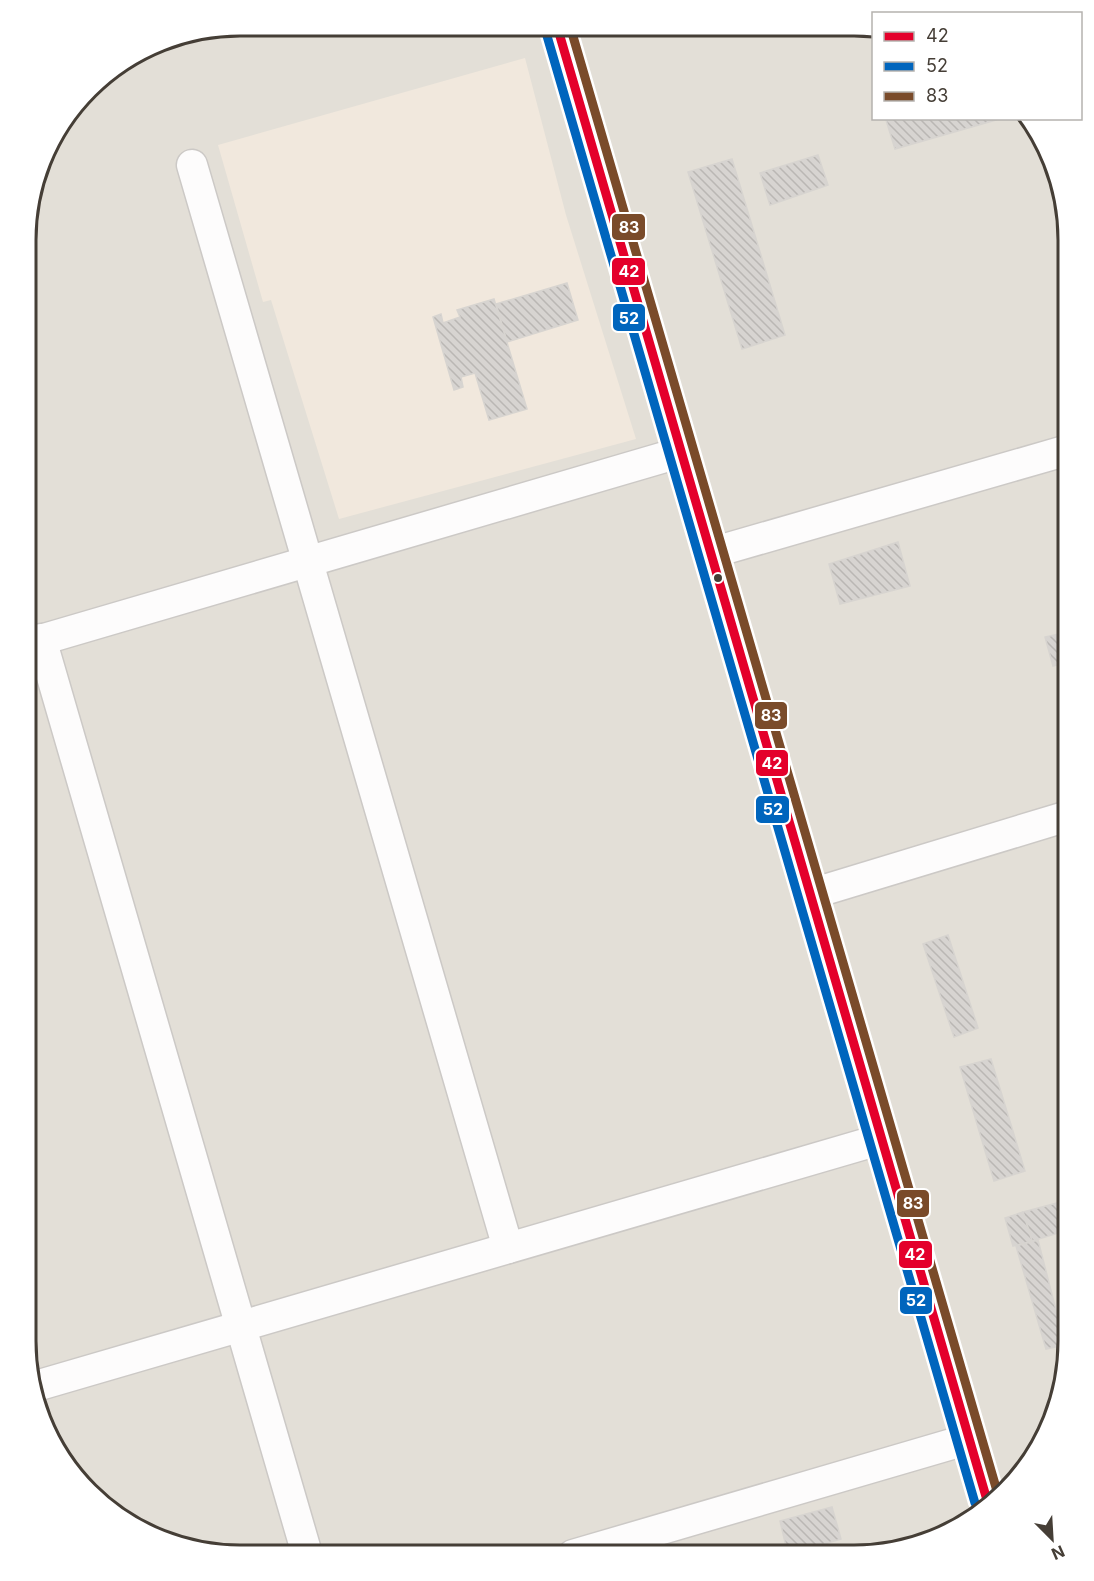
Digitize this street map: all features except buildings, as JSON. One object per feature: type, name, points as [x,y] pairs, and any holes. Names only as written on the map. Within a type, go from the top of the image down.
[{"type":"highway","points":[[560,36],[986,1496]]},
{"type":"street","points":[[192,165],[508,1248]]},
{"type":"street","points":[[36,640],[682,452]]},
{"type":"street","points":[[711,553],[1058,453]]},
{"type":"street","points":[[36,648],[241,1326],[304,1545]]},
{"type":"street","points":[[812,894],[1058,819]]},
{"type":"street","points":[[41,1384],[882,1139]]},
{"type":"street","points":[[607,1545],[969,1439]]},
{"type":"shaded area","points":[[240,36],[872,37],[872,120],[1019,120],[1037,150],[1047,175],[1058,227],[1058,1354],[1047,1406],[1024,1454],[988,1494],[967,1511],[944,1524],[907,1538],[854,1545],[240,1545],[214,1543],[187,1538],[162,1529],[138,1518],[116,1503],[87,1475],[70,1454],[57,1431],[43,1394],[36,1341],[36,240],[38,214],[43,187],[52,162],[63,138],[87,106],[106,87],[138,63],[175,47],[201,40]]},
{"type":"shaded area","points":[[525,58],[566,215],[636,439],[339,519],[271,300],[263,302],[218,145]]},
{"type":"transit line","name":"52","points":[[547,36],[975,1503]]},
{"type":"transit line","name":"42","points":[[560,36],[986,1496]]},
{"type":"transit line","name":"83","points":[[573,36],[996,1486]]}]
